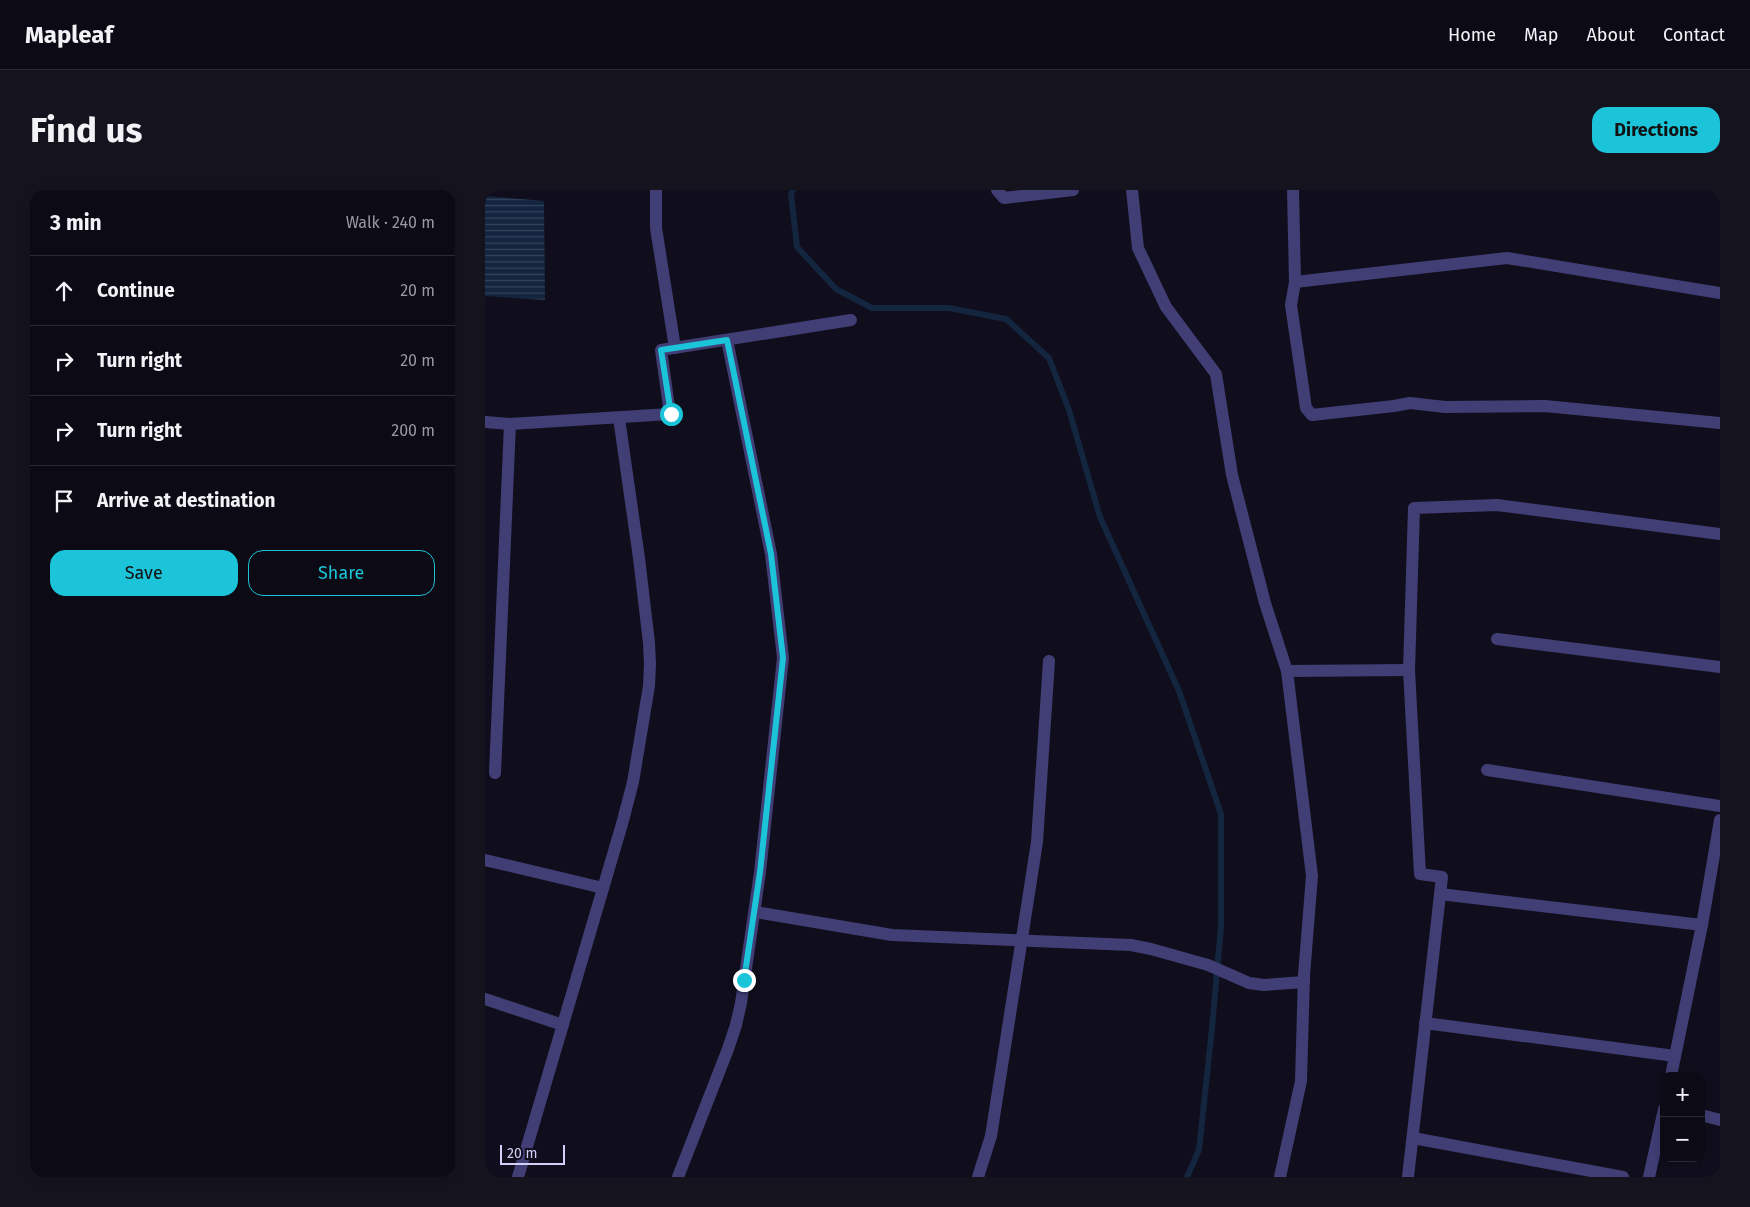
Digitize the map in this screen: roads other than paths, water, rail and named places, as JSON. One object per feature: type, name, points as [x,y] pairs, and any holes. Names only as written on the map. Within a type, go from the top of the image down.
[{"type":"street","points":[[655,190],[656,228],[675,348]]},
{"type":"street","points":[[997,190],[1003,198],[1073,190]]},
{"type":"street","points":[[1132,190],[1138,248],[1166,306],[1216,374],[1232,475],[1265,603],[1287,671],[1311,876],[1304,982],[1301,1081],[1280,1177]]},
{"type":"street","points":[[1293,190],[1295,282],[1291,306],[1306,408],[1312,415],[1410,403],[1445,407],[1545,406],[1720,423]]},
{"type":"street","points":[[1295,282],[1507,258],[1720,293]]},
{"type":"street","points":[[485,422],[510,424],[671,414],[661,350],[851,320]]},
{"type":"street","points":[[678,1177],[736,1025],[755,912],[783,658],[771,554],[727,340]]},
{"type":"street","points":[[518,1177],[633,782],[649,678],[649,643],[619,418]]},
{"type":"street","points":[[495,773],[510,424]]},
{"type":"street","points":[[1408,1177],[1442,878],[1420,874],[1409,670],[1414,508],[1497,505],[1720,534]]},
{"type":"street","points":[[1497,639],[1720,667]]},
{"type":"street","points":[[978,1177],[991,1136],[1037,842],[1049,661]]},
{"type":"street","points":[[1287,671],[1409,670]]},
{"type":"street","points":[[1487,770],[1720,806]]},
{"type":"street","points":[[1672,1072],[1702,925],[1720,820]]},
{"type":"street","points":[[485,860],[603,888]]},
{"type":"street","points":[[1440,894],[1702,925]]},
{"type":"street","points":[[755,912],[891,935],[1131,945],[1151,948],[1208,965],[1249,983],[1264,985],[1304,982]]},
{"type":"street","points":[[485,999],[563,1025]]},
{"type":"street","points":[[1425,1023],[1675,1056]]},
{"type":"street","points":[[1705,1116],[1720,1120]]},
{"type":"street","points":[[1649,1177],[1662,1117]]},
{"type":"street","points":[[1413,1138],[1623,1177]]},
{"type":"water","points":[[485,196],[544,201],[545,300],[485,296]]},
{"type":"waterway","points":[[793,190],[791,194],[797,247],[836,289],[872,308],[949,308],[1006,319],[1049,358],[1069,410],[1100,517],[1179,691],[1221,814],[1221,926],[1212,1028],[1199,1150],[1187,1177]]}]
